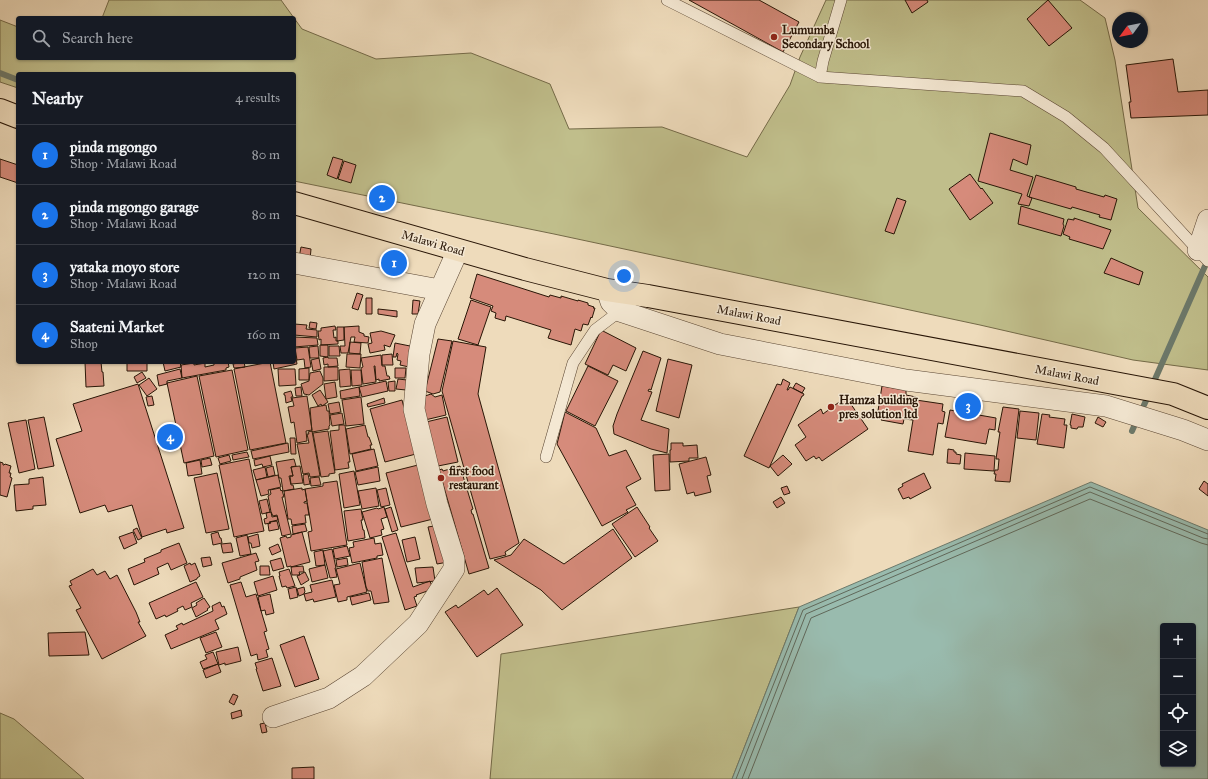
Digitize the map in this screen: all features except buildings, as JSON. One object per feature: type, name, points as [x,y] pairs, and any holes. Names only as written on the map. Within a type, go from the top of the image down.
[{"type":"main road","points":[[0,110],[16,116]]},
{"type":"main road","name":"Malawi Road","points":[[296,204],[525,269],[607,290],[1173,394],[1208,408]]},
{"type":"street","points":[[1203,255],[1208,220]]},
{"type":"street","points":[[273,718],[329,698],[363,676],[418,624],[454,569],[454,559],[437,504],[414,410],[419,354],[426,324],[458,250]]},
{"type":"street","points":[[296,263],[440,290]]},
{"type":"street","points":[[607,290],[611,302],[620,311],[720,344],[906,380],[1106,406],[1183,430],[1208,440]]},
{"type":"lane","points":[[667,0],[820,77],[1023,91],[1066,117],[1104,148],[1203,255]]},
{"type":"lane","points":[[820,77],[823,61],[842,0]]},
{"type":"lane","points":[[546,457],[573,363],[594,330],[620,311]]},
{"type":"shaded area","points":[[109,0],[281,0],[293,16],[103,16]]},
{"type":"shaded area","points":[[826,0],[1080,0],[1105,18],[1115,60],[1138,208],[1208,277],[1208,370],[1133,360],[980,325],[554,234],[296,181],[296,72],[16,72],[16,87],[0,82],[0,20],[16,26],[16,60],[296,60],[296,21],[302,29],[376,59],[471,53],[550,84],[569,129],[662,127],[747,157],[790,85],[800,57]]},
{"type":"shaded area","points":[[799,607],[732,779],[490,779],[501,654]]},
{"type":"shaded area","points":[[0,713],[14,719],[84,779],[0,779]]},
{"type":"water","points":[[1091,482],[1208,530],[1208,779],[732,779],[799,607]]},
{"type":"waterway","points":[[0,73],[16,79]]},
{"type":"waterway","points":[[1152,386],[1205,266],[1208,263]]},
{"type":"waterway","points":[[1144,405],[1149,394]]},
{"type":"waterway","points":[[1132,431],[1136,422]]},
{"type":"place","name":"Lumumba Secondary School","points":[[774,37]]},
{"type":"place","name":"pinda mgongo garage","points":[[382,198]]},
{"type":"place","name":"pinda mgongo","points":[[394,263]]},
{"type":"place","name":"yataka moyo store","points":[[968,406]]},
{"type":"place","name":"Hamza building pres solution ltd","points":[[831,407]]},
{"type":"place","name":"Saateni Market","points":[[170,437]]},
{"type":"place","name":"first food restaurant","points":[[441,478]]}]
